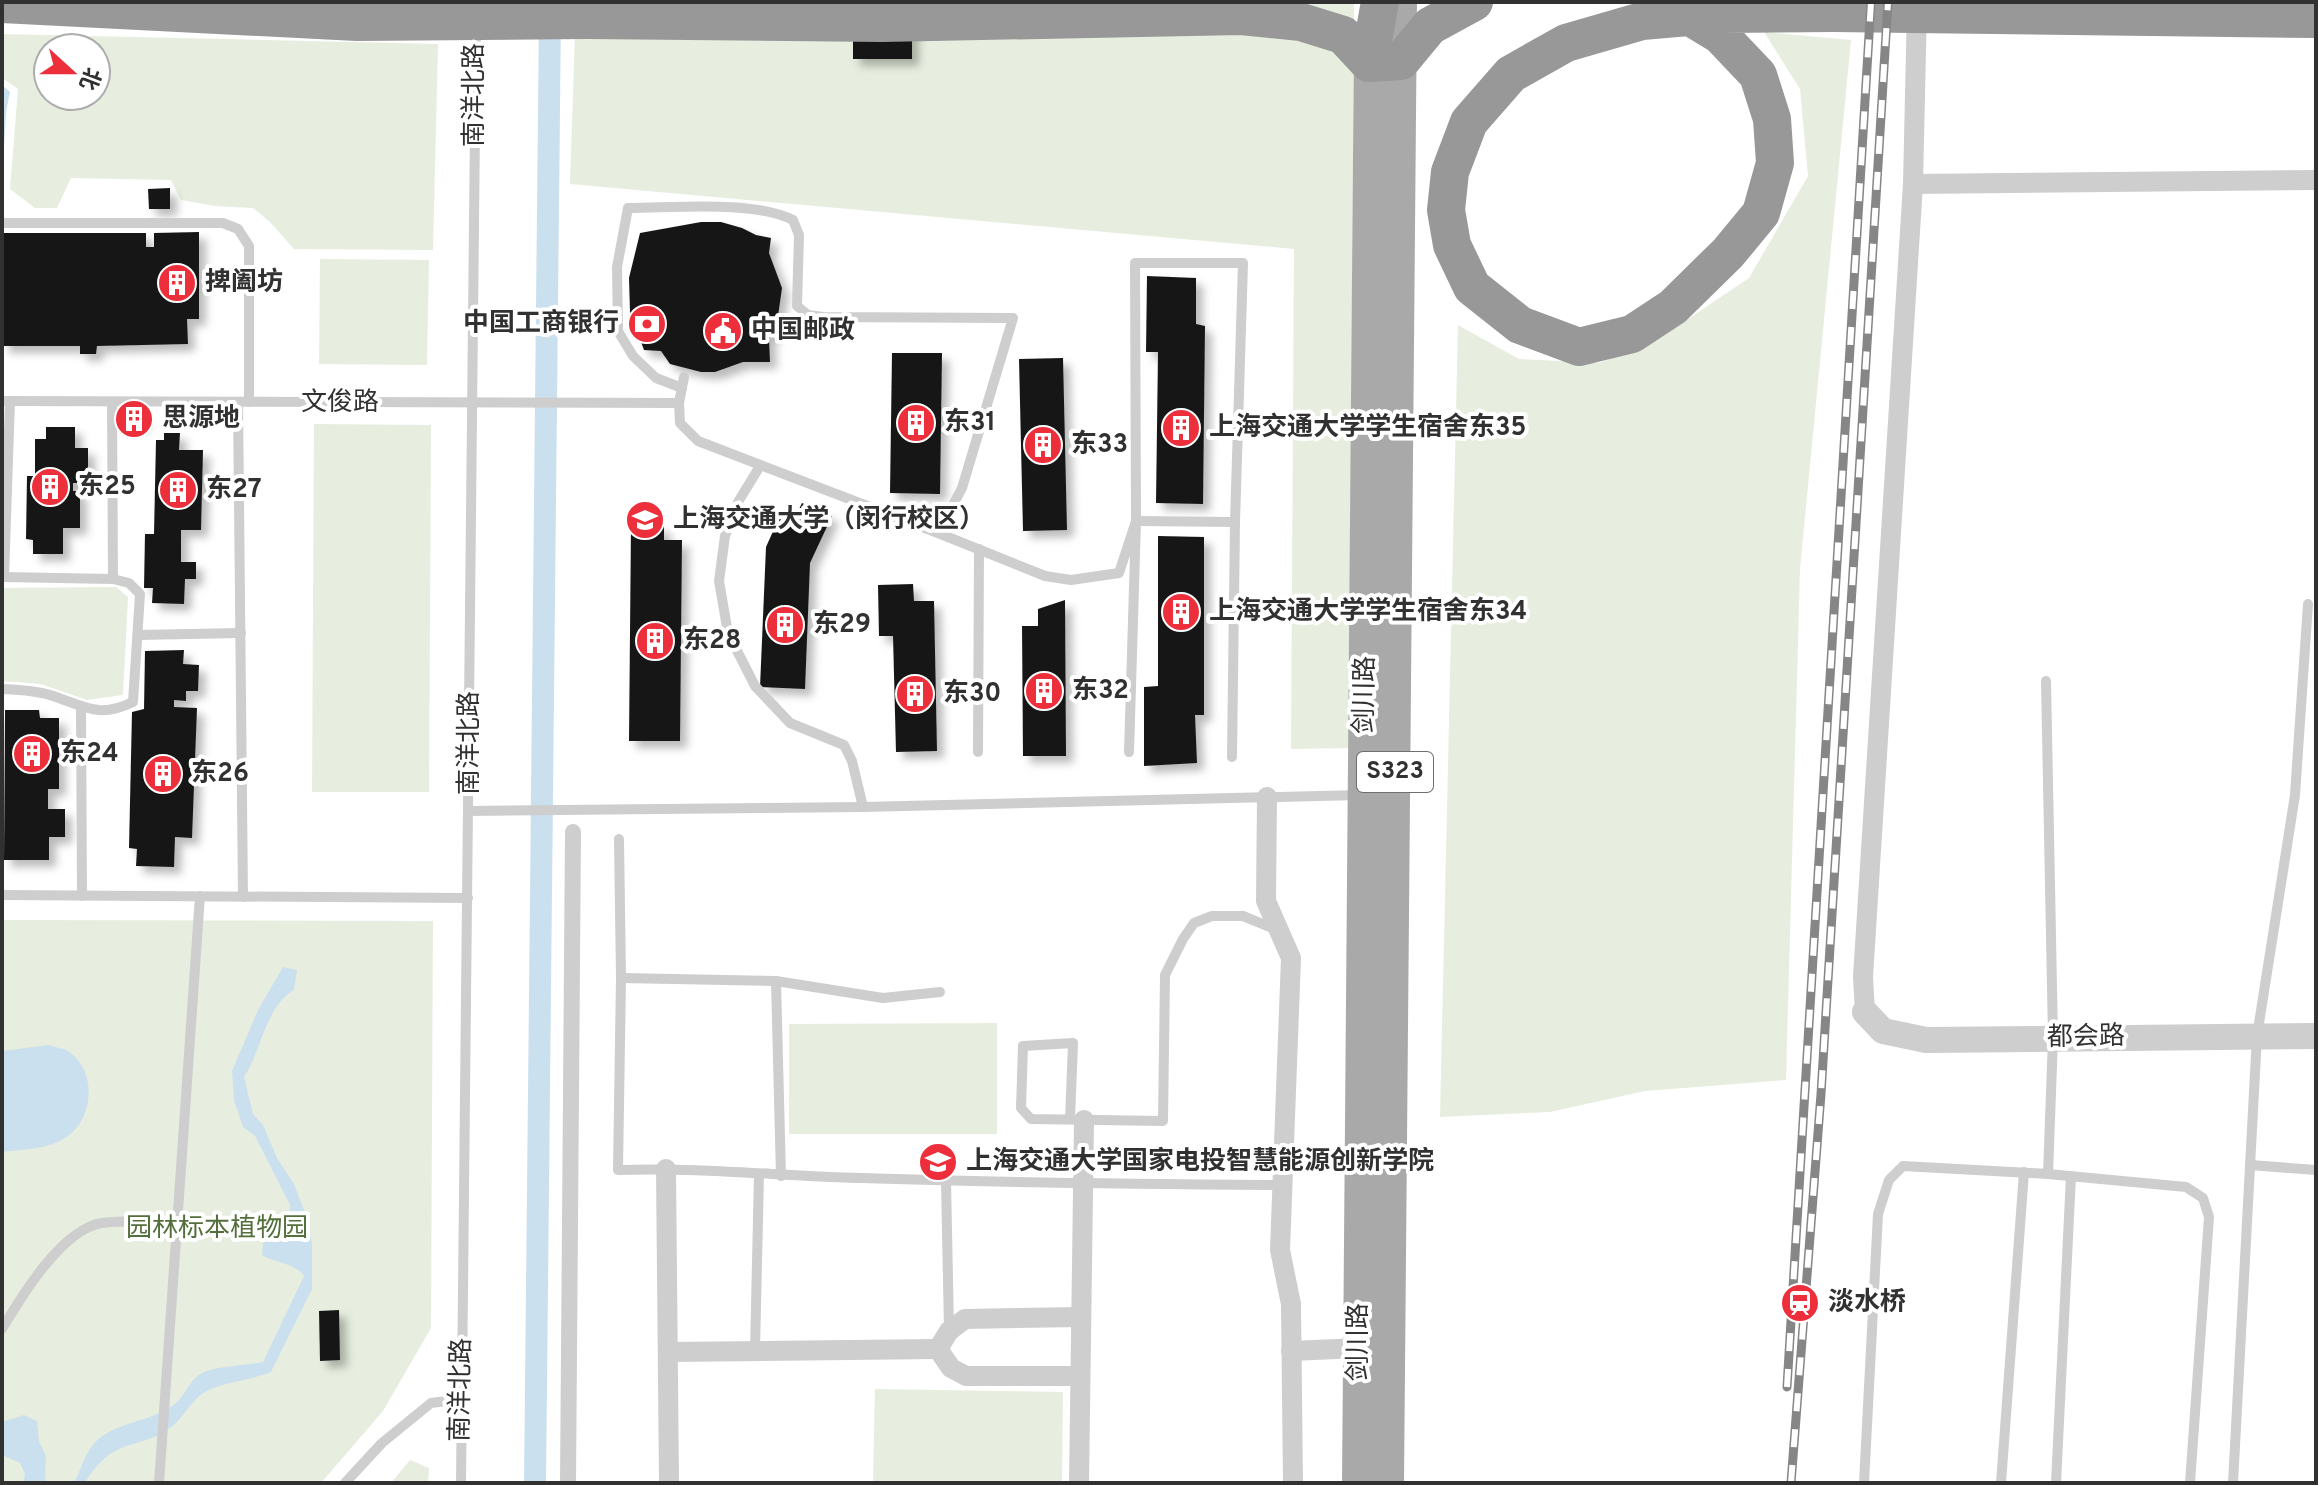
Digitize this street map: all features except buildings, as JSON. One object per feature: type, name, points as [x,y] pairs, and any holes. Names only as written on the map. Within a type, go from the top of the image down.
[{"type":"highway","points":[[1380,2],[1385,62]]},
{"type":"highway","points":[[1385,62],[1392,2]]},
{"type":"highway","points":[[1385,62],[1430,26],[1474,2]]},
{"type":"highway","points":[[1652,2],[1682,12],[1720,35],[1758,75],[1772,119],[1775,163],[1761,213],[1728,253],[1673,307],[1632,334],[1579,347],[1520,325],[1472,287],[1452,245],[1446,210],[1450,172],[1469,122],[1511,74],[1566,43],[1642,21],[1723,14],[2315,19]]},
{"type":"highway","points":[[2,4],[253,18],[439,22],[882,23],[1252,9],[1343,35],[1385,62]]},
{"type":"main road","name":"剑川路","points":[[1371,2],[1385,62],[1380,795],[1388,1483]]},
{"type":"main road","name":"剑川路","points":[[1385,62],[1401,2]]},
{"type":"main road","name":"剑川路","points":[[1358,1483],[1380,795]]},
{"type":"street","points":[[1865,1012],[1863,977],[1913,184],[1917,2]]},
{"type":"street","points":[[1913,184],[2316,180]]},
{"type":"street","points":[[1267,797],[1266,901],[1291,958],[1280,1250],[1291,1304],[1293,1483]]},
{"type":"street","points":[[568,1483],[573,832]]},
{"type":"street","name":"都会路","points":[[1865,1012],[1883,1031],[1926,1040],[2316,1036]]},
{"type":"street","points":[[1077,1120],[1083,1184],[1079,1483]]},
{"type":"street","points":[[666,1169],[669,1483]]},
{"type":"street","points":[[668,1352],[755,1351],[944,1340],[965,1319],[1081,1317]]},
{"type":"street","points":[[944,1340],[951,1368],[966,1376],[1080,1376]]},
{"type":"street","points":[[1291,1351],[1360,1348]]},
{"type":"lane","name":"南洋北路","points":[[461,1483],[476,2]]},
{"type":"lane","points":[[682,388],[656,378],[633,356],[618,331],[617,267],[628,208],[751,209],[780,214],[793,220],[799,235],[797,306],[808,315],[1013,318],[962,488],[938,533]]},
{"type":"lane","points":[[2,223],[223,223],[238,229],[249,246],[243,402],[243,897]]},
{"type":"lane","points":[[1129,752],[1136,521],[1135,263],[1243,263],[1232,757]]},
{"type":"lane","points":[[684,377],[679,403],[680,423],[698,441],[1045,576],[1071,580],[1119,573],[1136,521]]},
{"type":"lane","name":"文俊路","points":[[6,401],[679,403]]},
{"type":"lane","points":[[2,689],[58,697],[81,709],[116,710],[133,702],[140,594],[129,583],[113,579],[3,577],[6,401]]},
{"type":"lane","points":[[112,402],[113,579]]},
{"type":"lane","points":[[760,466],[738,502],[725,536],[719,581],[728,633],[755,686],[790,723],[844,745],[852,761],[863,807]]},
{"type":"lane","points":[[1136,521],[1235,522]]},
{"type":"lane","points":[[978,752],[979,549]]},
{"type":"lane","points":[[2233,1483],[2257,1036],[2295,795],[2308,604]]},
{"type":"lane","points":[[138,635],[241,633]]},
{"type":"lane","points":[[2046,681],[2053,1038],[2048,1174]]},
{"type":"lane","points":[[81,709],[82,896]]},
{"type":"lane","points":[[469,811],[863,807],[1380,795]]},
{"type":"lane","points":[[619,839],[621,978],[618,1170],[666,1169],[946,1181],[1283,1185]]},
{"type":"lane","points":[[2,895],[468,898]]},
{"type":"lane","points":[[159,1483],[200,896]]},
{"type":"lane","points":[[1077,1120],[1073,1043],[1023,1046],[1021,1108],[1031,1119],[1077,1120],[1163,1121],[1165,975],[1183,939],[1194,923],[1212,916],[1243,916],[1279,931]]},
{"type":"lane","points":[[621,978],[776,981],[883,998],[940,992]]},
{"type":"lane","points":[[776,981],[781,1176]]},
{"type":"lane","points":[[2250,1165],[2316,1170]]},
{"type":"lane","points":[[1864,1483],[1878,1214],[1889,1180],[1903,1166],[2024,1172],[2186,1187],[2203,1198],[2209,1217],[2190,1483]]},
{"type":"lane","points":[[2001,1483],[2024,1172]]},
{"type":"lane","points":[[755,1351],[759,1174]]},
{"type":"lane","points":[[2056,1483],[2071,1176]]},
{"type":"lane","points":[[944,1340],[946,1181]]},
{"type":"lane","points":[[2,1329],[42,1271],[75,1236],[100,1223],[176,1225]]},
{"type":"lane","points":[[345,1483],[382,1443],[431,1403],[462,1399]]},
{"type":"green space","points":[[576,2],[1354,2],[1349,748],[1291,749],[1294,249],[570,184]]},
{"type":"green space","points":[[1764,32],[1851,40],[1800,569],[1786,1080],[1645,1091],[1550,1112],[1440,1117],[1458,325],[1519,359],[1599,363],[1651,344],[1749,278],[1808,176],[1800,89]]},
{"type":"green space","points":[[2,34],[32,35],[32,112],[112,112],[112,37],[438,44],[433,250],[294,249],[253,208],[181,200],[171,180],[71,178],[57,208],[35,208],[10,189],[18,89],[2,78]]},
{"type":"green space","points":[[320,259],[429,260],[427,365],[319,364]]},
{"type":"green space","points":[[314,424],[431,425],[429,792],[312,792]]},
{"type":"green space","points":[[116,587],[128,597],[123,695],[87,700],[41,684],[2,681],[2,588]]},
{"type":"green space","name":"园林标本植物园","points":[[2,920],[433,921],[431,1328],[383,1411],[321,1483],[2,1483]]},
{"type":"green space","points":[[997,1023],[997,1134],[789,1134],[789,1024]]},
{"type":"green space","points":[[875,1389],[1063,1392],[1062,1483],[873,1483]]},
{"type":"green space","points":[[410,1460],[429,1468],[428,1483],[391,1483]]},
{"type":"water","points":[[2,85],[10,92],[2,182]]},
{"type":"water","points":[[283,967],[297,970],[294,990],[276,1007],[244,1077],[253,1114],[263,1125],[277,1158],[294,1184],[307,1218],[312,1243],[312,1289],[271,1372],[205,1392],[164,1432],[107,1456],[85,1483],[74,1483],[90,1449],[108,1433],[167,1409],[202,1373],[263,1362],[304,1276],[295,1268],[262,1255],[264,1235],[289,1223],[290,1205],[255,1136],[243,1127],[234,1100],[232,1071],[258,1010]]},
{"type":"water","points":[[48,1045],[66,1050],[83,1068],[89,1092],[83,1117],[77,1128],[61,1141],[2,1152],[2,1051]]},
{"type":"water","points":[[24,1415],[37,1421],[39,1441],[46,1456],[45,1483],[23,1483],[25,1474],[20,1463],[2,1455],[2,1422]]},
{"type":"waterway","points":[[535,1483],[550,11]]},
{"type":"railway","points":[[1787,1387],[1871,2]]},
{"type":"railway","points":[[1791,1483],[1821,1094],[1888,2]]},
{"type":"place","name":"捭阖坊","points":[[177,283]]},
{"type":"place","name":"中国工商银行","points":[[647,324]]},
{"type":"place","name":"中国邮政","points":[[723,331]]},
{"type":"place","name":"思源地","points":[[134,419]]},
{"type":"place","name":"东31","points":[[916,423]]},
{"type":"place","name":"上海交通大学学生宿舍东35","points":[[1181,428]]},
{"type":"place","name":"东33","points":[[1043,445]]},
{"type":"place","name":"东25","points":[[50,487]]},
{"type":"place","name":"东27","points":[[178,490]]},
{"type":"place","name":"上海交通大学（闵行校区）","points":[[645,520]]},
{"type":"place","name":"上海交通大学学生宿舍东34","points":[[1181,612]]},
{"type":"place","name":"东29","points":[[785,625]]},
{"type":"place","name":"东28","points":[[655,641]]},
{"type":"place","name":"东32","points":[[1044,691]]},
{"type":"place","name":"东30","points":[[915,694]]},
{"type":"place","name":"东24","points":[[32,754]]},
{"type":"place","name":"东26","points":[[163,774]]},
{"type":"place","name":"上海交通大学国家电投智慧能源创新学院","points":[[938,1162]]},
{"type":"place","name":"淡水桥","points":[[1800,1303]]}]
